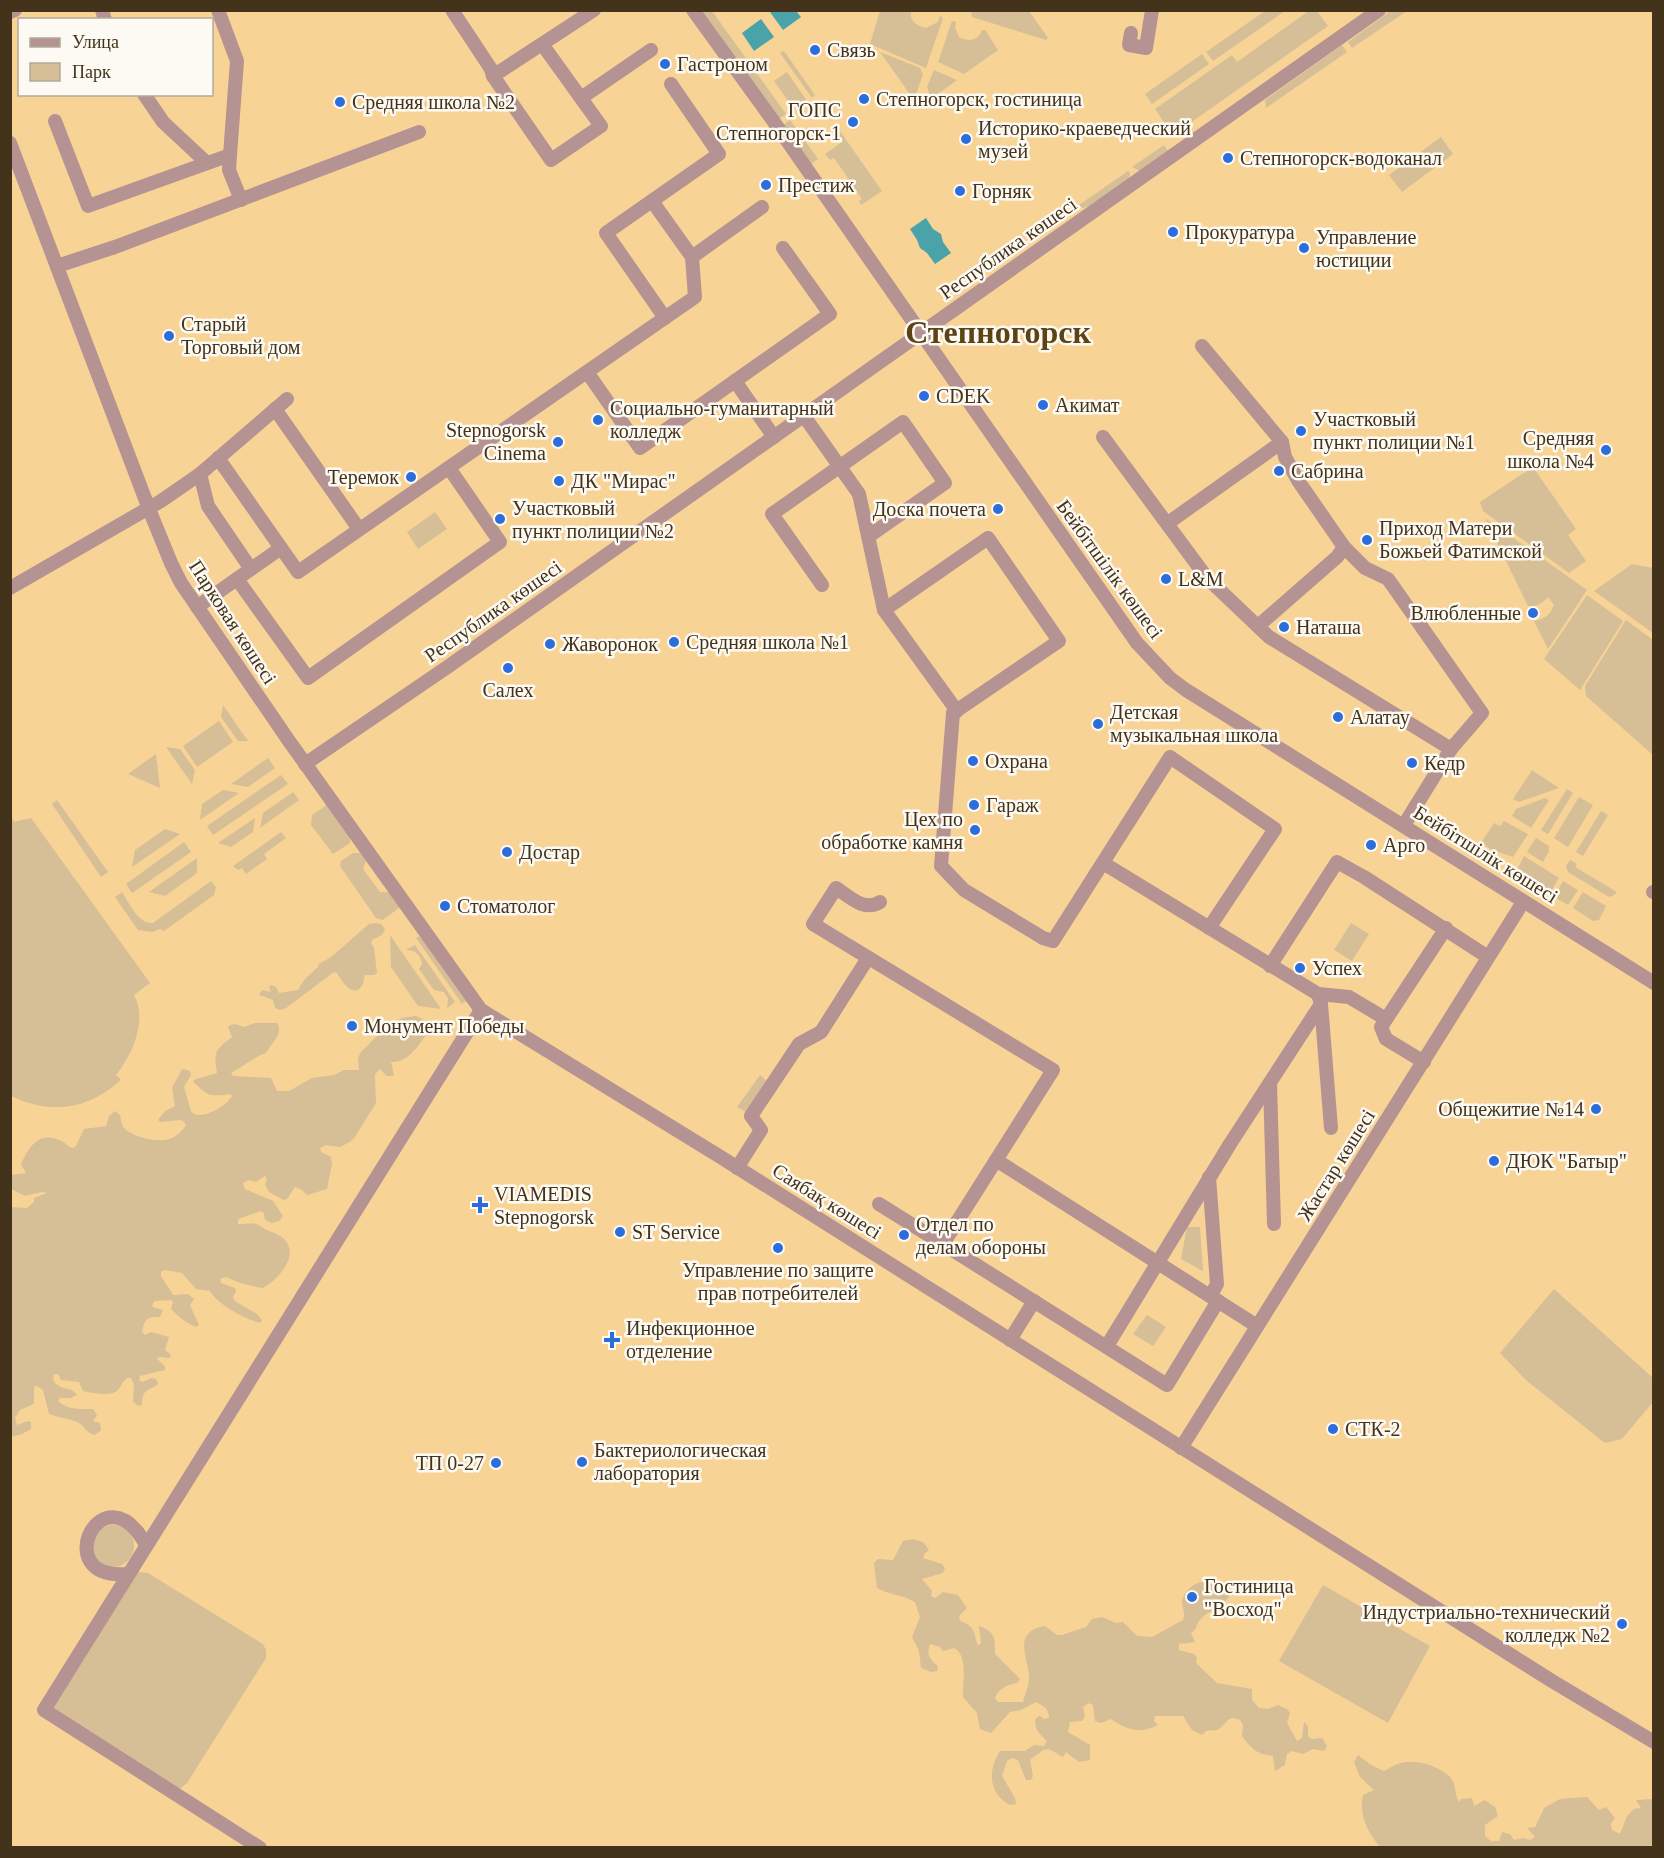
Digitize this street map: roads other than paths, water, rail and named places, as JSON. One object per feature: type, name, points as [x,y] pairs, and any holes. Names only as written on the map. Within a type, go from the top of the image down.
[{"type":"street","points":[[218,10],[237,61],[230,170],[241,200]]},
{"type":"street","points":[[452,10],[491,69],[493,76],[551,160],[601,126],[542,44]]},
{"type":"street","points":[[493,76],[594,10]]},
{"type":"street","name":"Бейбітшілік көшесі","points":[[693,10],[1137,643],[1154,663],[1186,690],[1653,983]]},
{"type":"street","points":[[1131,33],[1129,45],[1146,48],[1152,10]]},
{"type":"street","name":"Республика көшесі","points":[[305,764],[446,668],[1379,10]]},
{"type":"street","points":[[581,98],[651,50]]},
{"type":"street","points":[[665,318],[606,233],[720,154],[671,84]]},
{"type":"street","points":[[145,96],[163,122],[207,163]]},
{"type":"street","points":[[55,121],[88,206],[230,155]]},
{"type":"street","points":[[57,266],[115,247],[419,132]]},
{"type":"street","name":"Парковая көшесі","points":[[10,143],[171,563],[197,607],[305,764],[481,1010]]},
{"type":"street","points":[[218,458],[298,572],[695,297],[692,257],[652,201]]},
{"type":"street","points":[[692,257],[762,207]]},
{"type":"street","points":[[588,372],[640,448],[830,314],[783,248]]},
{"type":"street","points":[[1202,346],[1282,442],[1284,457],[1344,547],[1365,568],[1388,579],[1482,713],[1451,749],[1404,825]]},
{"type":"street","points":[[735,381],[774,437]]},
{"type":"street","points":[[10,588],[149,509],[200,474],[286,399]]},
{"type":"street","points":[[275,410],[359,529]]},
{"type":"street","points":[[804,416],[859,494],[885,610],[957,711]]},
{"type":"street","points":[[822,585],[772,514],[903,422],[945,483],[869,536]]},
{"type":"street","points":[[1103,437],[1207,578],[1269,637],[1451,749]]},
{"type":"street","points":[[1168,524],[1282,442]]},
{"type":"street","points":[[237,579],[308,678],[500,542],[449,468]]},
{"type":"street","points":[[200,474],[208,506],[251,569]]},
{"type":"street","points":[[885,610],[988,538],[1059,641],[953,713],[940,866],[964,890],[1043,938],[1053,941],[1170,757],[1275,829],[1209,928]]},
{"type":"street","points":[[1258,626],[1337,557],[1344,547]]},
{"type":"street","points":[[197,607],[281,548]]},
{"type":"street","points":[[1270,966],[1337,862],[1446,928],[1488,957]]},
{"type":"street","points":[[1103,863],[1270,966],[1296,979],[1320,999],[1349,997],[1386,1019]]},
{"type":"street","points":[[880,902],[873,906],[865,906],[836,888],[813,924],[1053,1070],[943,1244]]},
{"type":"street","name":"Жастар көшесі","points":[[1181,1448],[1523,902]]},
{"type":"street","points":[[1424,1062],[1386,1039],[1381,1027],[1446,928]]},
{"type":"street","points":[[737,1168],[761,1130],[751,1116],[799,1044],[822,1032],[868,958]]},
{"type":"street","points":[[1107,1346],[1320,999]]},
{"type":"street","points":[[1320,999],[1331,1128]]},
{"type":"street","points":[[260,1848],[44,1710],[481,1010]]},
{"type":"street","name":"Саябақ көшесі","points":[[481,1010],[737,1168],[1552,1682],[1653,1742]]},
{"type":"street","points":[[1270,1083],[1274,1224]]},
{"type":"street","points":[[996,1160],[1257,1326]]},
{"type":"street","points":[[879,1204],[1167,1385],[1215,1298],[1209,1177]]},
{"type":"street","points":[[1010,1340],[1034,1301]]},
{"type":"street","points":[[127,1574],[104,1572],[91,1561],[86,1546],[92,1530],[103,1520],[121,1518],[134,1528],[146,1545]]},
{"type":"water","points":[[796,11],[801,17],[783,30],[770,12]]},
{"type":"water","points":[[761,19],[774,37],[754,51],[742,33]]},
{"type":"water","points":[[926,218],[933,229],[941,234],[943,242],[951,253],[935,264],[920,248],[910,229]]},
{"type":"place","name":"Связь","points":[[815,50]]},
{"type":"place","name":"Гастроном","points":[[665,64]]},
{"type":"place","name":"Степногорск, гостиница","points":[[864,99]]},
{"type":"place","name":"Средняя школа №2","points":[[340,102]]},
{"type":"place","name":"ГОПС Степногорск-1","points":[[853,122]]},
{"type":"place","name":"Историко-краеведческий музей","points":[[966,139]]},
{"type":"place","name":"Степногорск-водоканал","points":[[1228,158]]},
{"type":"place","name":"Престиж","points":[[766,185]]},
{"type":"place","name":"Горняк","points":[[960,191]]},
{"type":"place","name":"Прокуратура","points":[[1173,232]]},
{"type":"place","name":"Управление юстиции","points":[[1304,248]]},
{"type":"place","name":"Старый Торговый дом","points":[[169,336]]},
{"type":"place","name":"CDEK","points":[[924,396]]},
{"type":"place","name":"Акимат","points":[[1043,405]]},
{"type":"place","name":"Социально-гуманитарный колледж","points":[[598,420]]},
{"type":"place","name":"Участковый пункт полиции №1","points":[[1301,431]]},
{"type":"place","name":"Stepnogorsk Cinema","points":[[558,442]]},
{"type":"place","name":"Средняя школа №4","points":[[1606,450]]},
{"type":"place","name":"Сабрина","points":[[1279,471]]},
{"type":"place","name":"Теремок","points":[[411,477]]},
{"type":"place","name":"ДК \"Мирас\"","points":[[559,481]]},
{"type":"place","name":"Доска почета","points":[[998,509]]},
{"type":"place","name":"Участковый пункт полиции №2","points":[[500,519]]},
{"type":"place","name":"Приход Матери Божьей Фатимской","points":[[1367,540]]},
{"type":"place","name":"L&M","points":[[1166,579]]},
{"type":"place","name":"Влюбленные","points":[[1533,613]]},
{"type":"place","name":"Наташа","points":[[1284,627]]},
{"type":"place","name":"Средняя школа №1","points":[[674,642]]},
{"type":"place","name":"Жаворонок","points":[[550,644]]},
{"type":"place","name":"Салех","points":[[508,668]]},
{"type":"place","name":"Алатау","points":[[1338,717]]},
{"type":"place","name":"Детская музыкальная школа","points":[[1098,724]]},
{"type":"place","name":"Охрана","points":[[973,761]]},
{"type":"place","name":"Кедр","points":[[1412,763]]},
{"type":"place","name":"Гараж","points":[[974,805]]},
{"type":"place","name":"Цех по обработке камня","points":[[975,830]]},
{"type":"place","name":"Арго","points":[[1371,845]]},
{"type":"place","name":"Достар","points":[[507,852]]},
{"type":"place","name":"Стоматолог","points":[[445,906]]},
{"type":"place","name":"Успех","points":[[1300,968]]},
{"type":"place","name":"Монумент Победы","points":[[352,1026]]},
{"type":"place","name":"Общежитие №14","points":[[1596,1109]]},
{"type":"place","name":"ДЮК \"Батыр\"","points":[[1494,1161]]},
{"type":"place","name":"VIAMEDIS Stepnogorsk","points":[[480,1205]]},
{"type":"place","name":"ST Service","points":[[620,1232]]},
{"type":"place","name":"Отдел по делам обороны","points":[[904,1235]]},
{"type":"place","name":"Управление по защите прав потребителей","points":[[778,1248]]},
{"type":"place","name":"Инфекционное отделение","points":[[612,1340]]},
{"type":"place","name":"СТК-2","points":[[1333,1429]]},
{"type":"place","name":"Бактериологическая лаборатория","points":[[582,1462]]},
{"type":"place","name":"ТП 0-27","points":[[496,1463]]},
{"type":"place","name":"Гостиница \"Восход\"","points":[[1192,1597]]},
{"type":"place","name":"Индустриально-технический колледж №2","points":[[1622,1624]]},
{"type":"district","name":"Степногорск","points":[[998,332]]}]
